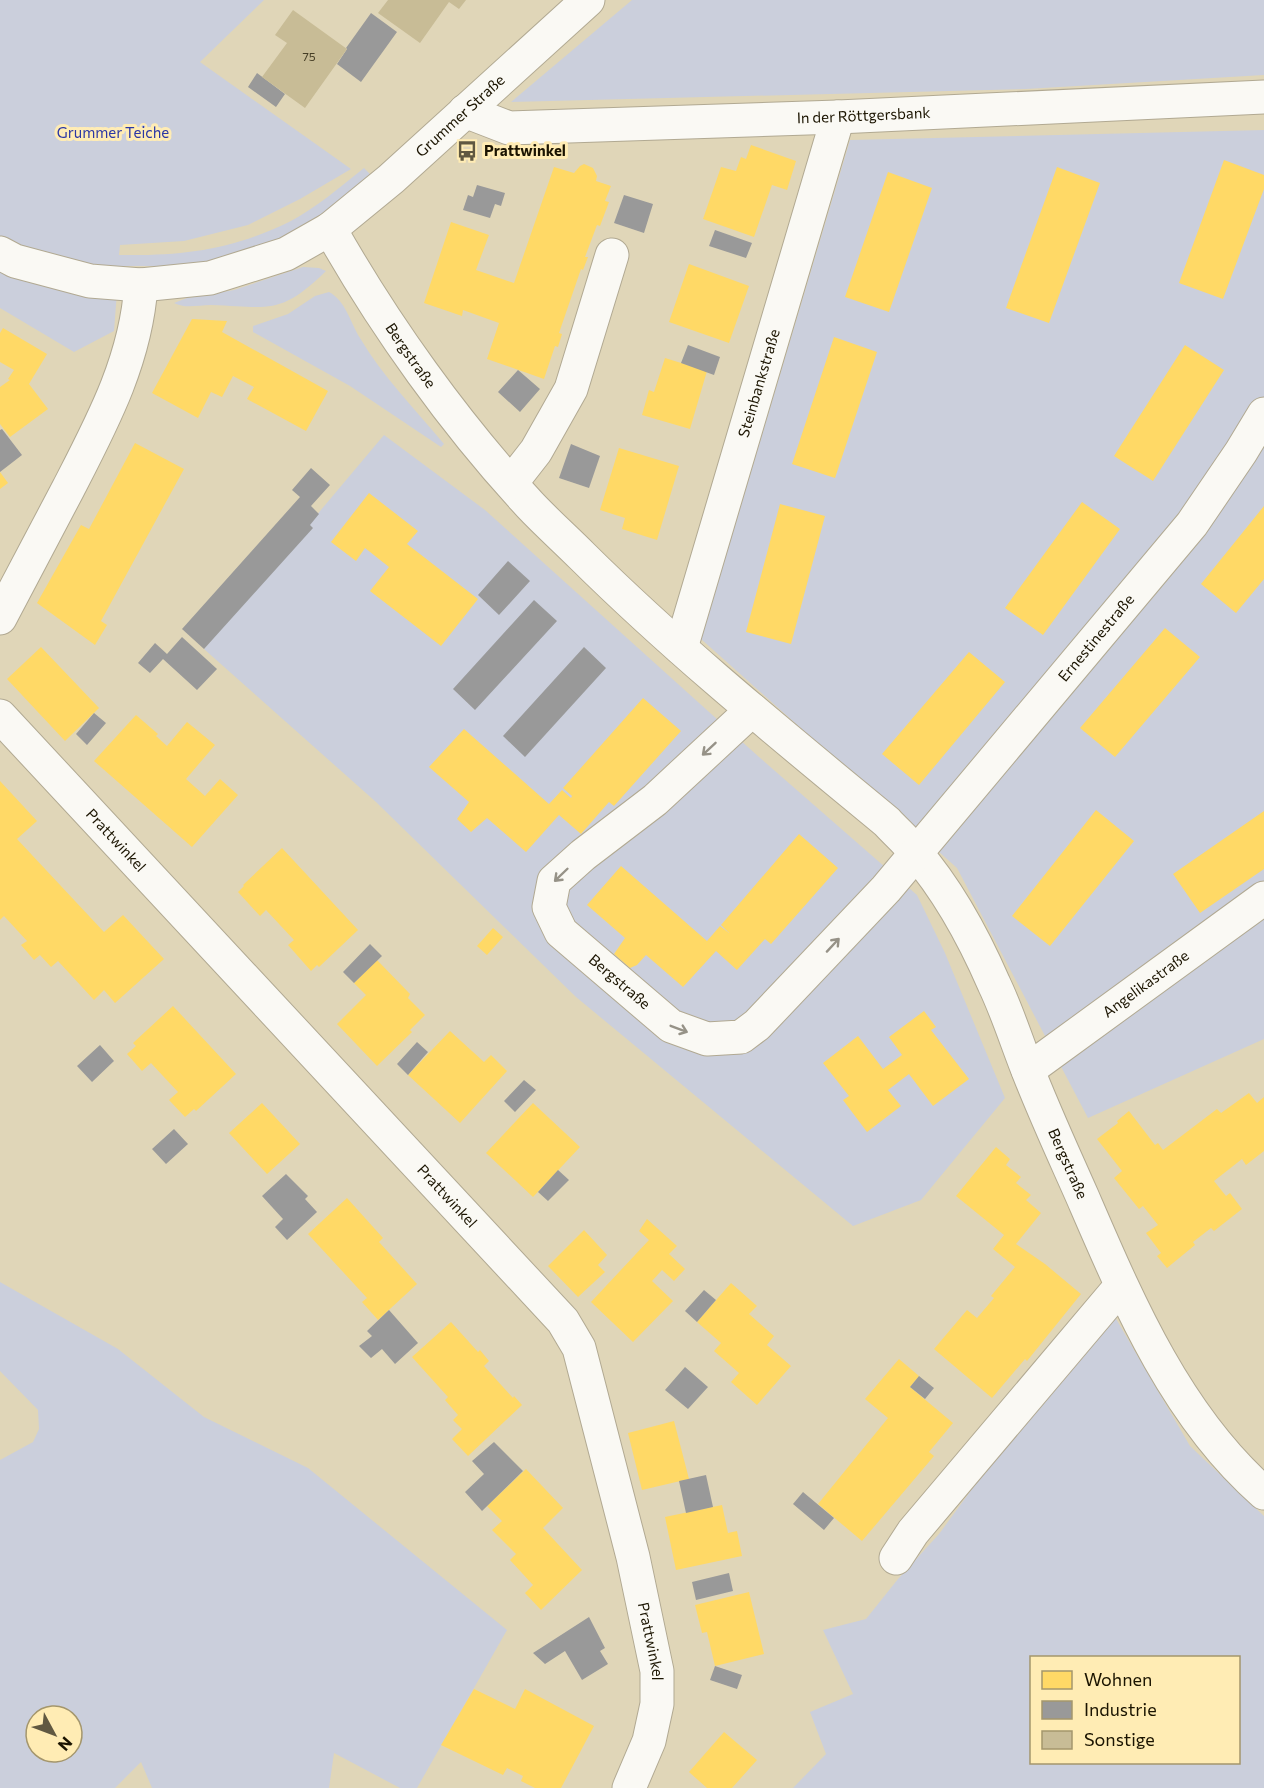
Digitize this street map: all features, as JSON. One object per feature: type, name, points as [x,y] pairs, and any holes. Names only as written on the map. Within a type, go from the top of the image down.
[{"type":"street","name":"Grummer Straße","points":[[330,229],[391,179],[588,0]]},
{"type":"street","name":"In der Röttgersbank","points":[[465,111],[509,128],[838,117],[1264,98]]},
{"type":"street","name":"Steinbankstraße","points":[[681,648],[838,117]]},
{"type":"street","points":[[0,253],[25,264],[90,281],[141,285],[210,278],[286,254],[330,229]]},
{"type":"street","name":"Bergstraße","points":[[330,229],[349,262],[418,366],[467,431],[531,506],[681,648],[887,822],[916,852],[971,938],[995,985],[1028,1070],[1121,1286],[1163,1364],[1198,1421],[1241,1473],[1264,1493]]},
{"type":"street","points":[[511,483],[536,451],[571,389],[612,255]]},
{"type":"street","points":[[0,618],[110,407],[139,313],[141,285]]},
{"type":"street","name":"Ernestinestraße","points":[[916,852],[1192,524],[1264,414]]},
{"type":"street","name":"Bergstraße","points":[[752,710],[655,800],[583,855],[554,881],[549,907],[561,932],[671,1026],[707,1039],[741,1037],[757,1024],[886,889],[916,852]]},
{"type":"street","name":"Prattwinkel","points":[[0,716],[563,1321],[579,1348],[633,1557],[657,1671],[657,1704],[649,1741],[629,1788]]},
{"type":"street","name":"Angelikastraße","points":[[1028,1070],[1264,898]]},
{"type":"street","points":[[896,1558],[912,1532],[1121,1286]]},
{"type":"green space","name":"Grummer Teiche","points":[[0,0],[264,0],[200,62],[351,169],[300,199],[248,225],[184,241],[120,245],[119,255],[186,252],[247,239],[289,222],[309,210],[364,168],[371,175],[322,215],[257,248],[195,264],[119,266],[114,331],[74,352],[0,308]]},
{"type":"green space","points":[[632,0],[1264,0],[1264,75],[1026,89],[511,102]]},
{"type":"green space","points":[[1264,130],[1264,1039],[1088,1118],[957,868],[701,639],[850,140]]},
{"type":"green space","points":[[303,267],[326,271],[297,296],[273,306],[187,306],[174,303],[187,298],[234,290]]},
{"type":"green space","points":[[329,292],[344,306],[360,338],[378,366],[444,444],[441,447],[350,386],[253,332],[253,326],[288,314],[315,296]]},
{"type":"green space","points":[[384,435],[485,510],[759,757],[917,895],[945,953],[1005,1098],[921,1200],[853,1226],[576,997],[376,802],[204,649]]},
{"type":"green space","points":[[0,1282],[118,1349],[204,1417],[308,1468],[507,1630],[417,1788],[400,1788],[334,1753],[329,1788],[152,1788],[141,1762],[115,1788],[0,1788],[0,1460],[33,1442],[39,1429],[38,1410],[0,1371]]},
{"type":"green space","points":[[1115,1317],[1190,1446],[1264,1516],[1264,1788],[793,1788],[826,1754],[810,1712],[853,1694],[823,1630],[866,1619],[939,1534],[994,1459]]},
{"type":"building: Wohnen","points":[[751,145],[796,161],[787,190],[772,185],[754,237],[703,219],[721,167],[736,171],[741,157],[746,159]]},
{"type":"building: Wohnen","points":[[1224,160],[1264,175],[1264,189],[1223,299],[1179,283]]},
{"type":"building: Wohnen","points":[[584,164],[593,168],[597,176],[596,181],[611,186],[605,201],[609,202],[585,257],[588,257],[583,270],[581,269],[559,333],[562,334],[558,347],[555,346],[544,379],[487,359],[499,323],[463,310],[462,316],[424,303],[451,222],[489,235],[476,270],[514,283],[554,167],[574,173]]},
{"type":"building: Wohnen","points":[[1057,167],[1100,183],[1049,323],[1006,308]]},
{"type":"building: Wohnen","points":[[888,172],[932,188],[889,312],[845,297]]},
{"type":"building: Wohnen","points":[[689,264],[749,286],[729,343],[669,322]]},
{"type":"building: Wohnen","points":[[192,319],[227,321],[222,332],[328,391],[306,431],[247,399],[254,387],[233,376],[222,397],[211,392],[198,418],[152,393]]},
{"type":"building: Wohnen","points":[[3,328],[47,354],[29,384],[48,409],[10,437],[0,424],[0,387],[10,380],[8,379],[14,370],[0,362],[0,333]]},
{"type":"building: Wohnen","points":[[834,337],[877,352],[835,478],[792,464]]},
{"type":"building: Wohnen","points":[[1185,345],[1224,370],[1153,481],[1114,456]]},
{"type":"building: Wohnen","points":[[665,358],[707,371],[690,429],[642,415],[649,390],[654,392]]},
{"type":"building: Wohnen","points":[[135,443],[184,469],[101,621],[107,625],[95,645],[37,603],[81,525],[89,529]]},
{"type":"building: Wohnen","points":[[619,448],[679,466],[657,540],[622,529],[625,518],[600,510]]},
{"type":"building: Wohnen","points":[[0,472],[8,483],[0,489]]},
{"type":"building: Wohnen","points":[[369,493],[418,531],[407,544],[478,599],[441,646],[370,591],[389,567],[365,548],[356,561],[331,542]]},
{"type":"building: Wohnen","points":[[1082,502],[1120,529],[1043,635],[1005,608]]},
{"type":"building: Wohnen","points":[[780,504],[825,516],[791,644],[746,632]]},
{"type":"building: Wohnen","points":[[1264,506],[1264,579],[1236,613],[1201,584]]},
{"type":"building: Wohnen","points":[[1165,628],[1200,657],[1115,757],[1080,728]]},
{"type":"building: Wohnen","points":[[41,647],[99,708],[65,741],[7,679]]},
{"type":"building: Wohnen","points":[[969,652],[1005,682],[919,785],[882,754]]},
{"type":"building: Wohnen","points":[[643,698],[681,731],[614,806],[609,802],[581,834],[559,815],[526,852],[487,818],[471,832],[457,819],[469,802],[429,767],[464,729],[549,804],[562,790],[571,798],[572,796],[563,788]]},
{"type":"building: Wohnen","points":[[136,715],[158,734],[156,736],[167,746],[187,722],[215,745],[186,779],[205,796],[220,779],[238,795],[192,847],[94,761]]},
{"type":"building: Wohnen","points":[[0,781],[37,821],[17,839],[104,932],[123,915],[164,959],[115,1003],[104,990],[94,1000],[58,961],[51,967],[40,955],[34,960],[21,945],[27,941],[4,916],[0,920]]},
{"type":"building: Wohnen","points":[[1096,810],[1134,841],[1050,946],[1012,916]]},
{"type":"building: Wohnen","points":[[1264,811],[1264,869],[1200,913],[1173,874]]},
{"type":"building: Wohnen","points":[[799,834],[838,868],[771,944],[765,939],[737,970],[716,951],[683,987],[646,955],[637,965],[630,968],[614,954],[625,938],[587,905],[621,866],[707,941],[720,926],[729,933],[721,925]]},
{"type":"building: Wohnen","points":[[282,848],[358,930],[319,967],[317,965],[311,971],[288,945],[294,940],[266,910],[260,916],[238,892]]},
{"type":"building: Wohnen","points":[[493,928],[503,937],[487,955],[477,946]]},
{"type":"building: Wohnen","points":[[377,960],[410,994],[408,998],[425,1015],[410,1030],[412,1032],[377,1066],[337,1024],[366,995],[354,983]]},
{"type":"building: Wohnen","points":[[173,1006],[236,1074],[196,1111],[194,1109],[185,1117],[169,1100],[178,1092],[151,1063],[142,1071],[127,1054],[136,1046],[133,1043]]},
{"type":"building: Wohnen","points":[[924,1011],[936,1027],[931,1030],[969,1079],[933,1106],[909,1074],[888,1090],[901,1106],[867,1132],[843,1100],[849,1096],[823,1063],[858,1036],[883,1069],[902,1055],[889,1037]]},
{"type":"building: Wohnen","points":[[450,1031],[484,1062],[491,1055],[507,1071],[460,1123],[408,1075]]},
{"type":"building: Wohnen","points":[[1249,1093],[1257,1103],[1264,1097],[1264,1151],[1246,1165],[1242,1159],[1214,1181],[1226,1196],[1230,1193],[1242,1209],[1214,1231],[1211,1228],[1193,1242],[1195,1245],[1167,1268],[1157,1256],[1161,1253],[1146,1233],[1158,1225],[1143,1206],[1139,1209],[1114,1178],[1122,1171],[1097,1139],[1129,1111],[1155,1145],[1158,1143],[1163,1150],[1217,1109],[1221,1113]]},
{"type":"building: Wohnen","points":[[262,1103],[300,1144],[267,1174],[229,1133]]},
{"type":"building: Wohnen","points":[[533,1103],[580,1147],[533,1197],[486,1153]]},
{"type":"building: Wohnen","points":[[996,1147],[1010,1159],[1006,1165],[1021,1177],[1016,1183],[1031,1195],[1026,1200],[1041,1213],[1016,1244],[1045,1264],[1081,1294],[1027,1361],[1025,1359],[992,1398],[934,1349],[967,1310],[977,1318],[994,1298],[991,1296],[1015,1267],[993,1249],[1004,1235],[956,1196]]},
{"type":"building: Wohnen","points":[[347,1198],[383,1238],[379,1242],[417,1284],[378,1320],[362,1302],[367,1298],[308,1234]]},
{"type":"building: Wohnen","points":[[647,1219],[677,1246],[669,1254],[685,1269],[674,1281],[662,1270],[652,1281],[673,1301],[633,1342],[591,1302],[649,1240],[639,1231]]},
{"type":"building: Wohnen","points":[[584,1230],[607,1255],[598,1265],[605,1272],[578,1297],[548,1266]]},
{"type":"building: Wohnen","points":[[731,1283],[757,1306],[749,1314],[774,1336],[767,1345],[791,1366],[757,1405],[731,1382],[739,1373],[714,1351],[721,1343],[697,1322]]},
{"type":"building: Wohnen","points":[[451,1322],[478,1352],[480,1350],[489,1361],[484,1366],[522,1405],[468,1456],[452,1439],[462,1429],[453,1420],[458,1415],[445,1400],[448,1397],[412,1357]]},
{"type":"building: Wohnen","points":[[899,1359],[919,1376],[910,1387],[953,1423],[929,1452],[934,1456],[862,1541],[818,1504],[888,1418],[865,1399]]},
{"type":"building: Wohnen","points":[[674,1421],[689,1479],[642,1490],[628,1433]]},
{"type":"building: Wohnen","points":[[526,1469],[563,1508],[543,1528],[582,1570],[541,1610],[525,1593],[533,1585],[510,1560],[516,1554],[492,1530],[502,1521],[487,1506]]},
{"type":"building: Wohnen","points":[[722,1505],[728,1533],[737,1531],[742,1556],[676,1570],[665,1517]]},
{"type":"building: Wohnen","points":[[749,1592],[764,1654],[715,1666],[707,1632],[702,1633],[695,1605]]},
{"type":"building: Wohnen","points":[[474,1689],[515,1709],[525,1689],[594,1726],[561,1788],[535,1788],[521,1781],[523,1776],[507,1768],[503,1775],[441,1745]]},
{"type":"building: Wohnen","points":[[724,1732],[757,1760],[732,1788],[707,1788],[689,1772]]},
{"type":"building: Industrie","points":[[371,13],[397,32],[361,82],[337,64]]},
{"type":"building: Industrie","points":[[257,73],[285,94],[276,107],[248,87]]},
{"type":"building: Industrie","points":[[477,185],[505,193],[501,206],[495,204],[490,218],[463,210],[468,195],[473,197]]},
{"type":"building: Industrie","points":[[624,195],[653,204],[644,233],[614,223]]},
{"type":"building: Industrie","points":[[715,230],[752,243],[746,258],[709,246]]},
{"type":"building: Industrie","points":[[688,345],[720,357],[714,375],[681,363]]},
{"type":"building: Industrie","points":[[518,370],[540,389],[520,412],[498,392]]},
{"type":"building: Industrie","points":[[2,429],[22,455],[0,472],[0,430]]},
{"type":"building: Industrie","points":[[571,444],[600,456],[589,488],[559,478]]},
{"type":"building: Industrie","points":[[311,468],[330,485],[311,506],[319,514],[310,525],[313,528],[204,649],[182,629],[300,497],[292,490]]},
{"type":"building: Industrie","points":[[508,561],[530,581],[499,615],[478,595]]},
{"type":"building: Industrie","points":[[534,600],[557,621],[475,710],[453,689]]},
{"type":"building: Industrie","points":[[182,637],[217,669],[197,690],[163,659],[150,673],[138,663],[155,643],[167,654]]},
{"type":"building: Industrie","points":[[584,647],[606,668],[525,757],[503,736]]},
{"type":"building: Industrie","points":[[94,713],[106,723],[87,745],[76,734]]},
{"type":"building: Industrie","points":[[370,944],[382,956],[354,983],[343,972]]},
{"type":"building: Industrie","points":[[417,1042],[428,1052],[408,1075],[397,1064]]},
{"type":"building: Industrie","points":[[100,1045],[114,1061],[92,1082],[77,1066]]},
{"type":"building: Industrie","points":[[524,1080],[536,1090],[515,1112],[504,1101]]},
{"type":"building: Industrie","points":[[174,1129],[188,1144],[166,1164],[152,1149]]},
{"type":"building: Industrie","points":[[558,1170],[569,1180],[548,1201],[538,1192]]},
{"type":"building: Industrie","points":[[286,1174],[308,1196],[305,1199],[317,1212],[287,1240],[275,1227],[283,1219],[262,1196]]},
{"type":"building: Industrie","points":[[704,1290],[716,1300],[697,1322],[685,1311]]},
{"type":"building: Industrie","points":[[389,1310],[418,1343],[395,1364],[382,1349],[371,1358],[359,1346],[372,1336],[367,1331]]},
{"type":"building: Industrie","points":[[685,1367],[708,1387],[688,1409],[665,1390]]},
{"type":"building: Industrie","points":[[919,1376],[934,1388],[925,1399],[910,1387]]},
{"type":"building: Industrie","points":[[494,1442],[523,1471],[482,1511],[465,1492],[484,1474],[472,1461]]},
{"type":"building: Industrie","points":[[706,1475],[713,1507],[686,1513],[679,1481]]},
{"type":"building: Industrie","points":[[803,1492],[834,1518],[824,1530],[793,1504]]},
{"type":"building: Industrie","points":[[729,1573],[733,1591],[696,1600],[692,1582]]},
{"type":"building: Industrie","points":[[589,1617],[605,1648],[600,1651],[608,1664],[582,1680],[565,1651],[545,1664],[533,1653]]},
{"type":"building: Industrie","points":[[715,1666],[742,1675],[737,1689],[710,1680]]},
{"type":"building: Sonstige","points":[[388,0],[466,0],[459,9],[449,2],[420,43],[378,13]]},
{"type":"building: Sonstige","points":[[293,10],[347,49],[305,108],[262,77],[287,43],[275,35]]},
{"type":"place","name":"Prattwinkel","points":[[467,151]]}]
